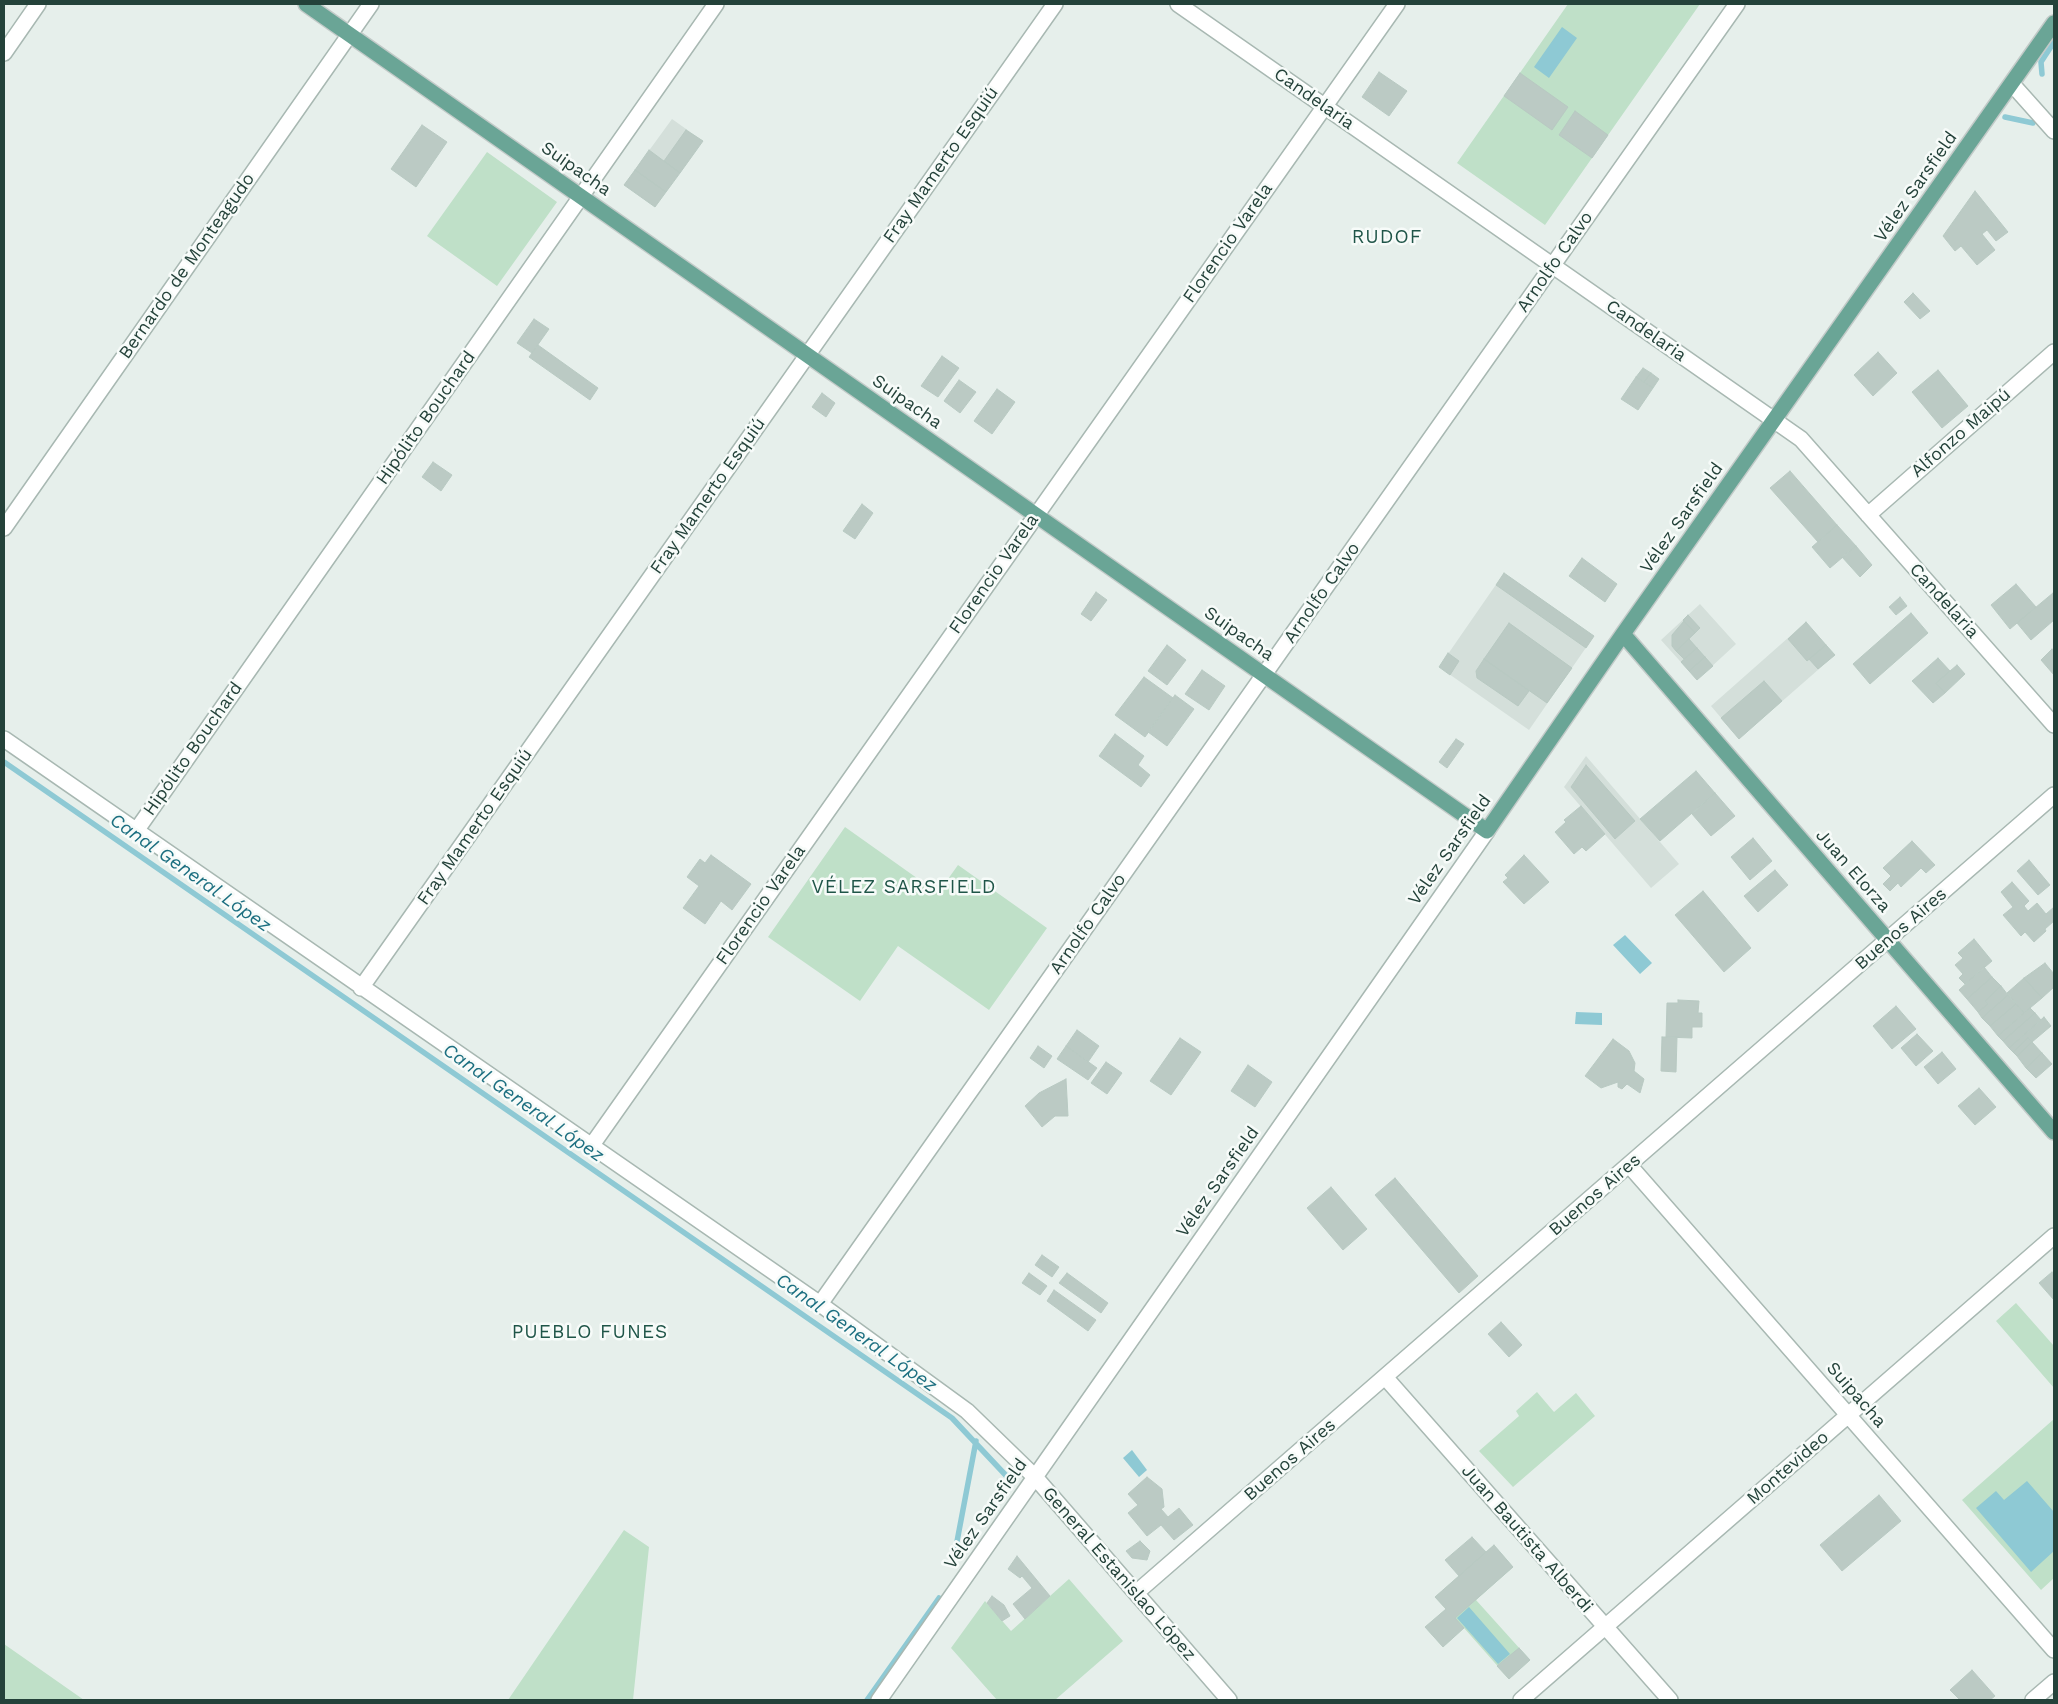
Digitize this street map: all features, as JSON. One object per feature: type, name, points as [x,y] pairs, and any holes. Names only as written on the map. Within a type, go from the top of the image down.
[{"type":"main road","name":"Suipacha","points":[[306,4],[1487,831]]},
{"type":"main road","name":"Vélez Sarsfield","points":[[1487,831],[1623,634],[2054,23]]},
{"type":"main road","name":"Juan Elorza","points":[[1623,634],[2054,1132]]},
{"type":"street","points":[[4,53],[38,4]]},
{"type":"street","name":"Bernardo de Monteagudo","points":[[4,528],[371,4]]},
{"type":"street","name":"Hipólito Bouchard","points":[[136,831],[716,4]]},
{"type":"street","name":"Fray Mamerto Esquiú","points":[[361,988],[1055,4]]},
{"type":"street","name":"Candelaria","points":[[1178,4],[1801,439],[2054,725]]},
{"type":"street","name":"Florencio Varela","points":[[592,1145],[1397,4]]},
{"type":"street","name":"Arnolfo Calvo","points":[[820,1304],[1737,4]]},
{"type":"street","points":[[2012,84],[2054,131]]},
{"type":"street","name":"Alfonzo Maipú","points":[[1868,515],[2054,352]]},
{"type":"street","name":"General Estanislao López","points":[[4,739],[820,1304],[967,1412],[1035,1477],[1229,1700]]},
{"type":"street","name":"Buenos Aires","points":[[1136,1594],[2054,795]]},
{"type":"street","name":"Vélez Sarsfield","points":[[879,1700],[1487,831]]},
{"type":"street","name":"Suipacha","points":[[1629,1165],[2054,1650]]},
{"type":"street","name":"Montevideo","points":[[1521,1700],[2054,1236]]},
{"type":"street","name":"Juan Bautista Alberdi","points":[[1385,1377],[1670,1700]]},
{"type":"street","points":[[2033,1700],[2054,1682]]},
{"type":"shaded area","points":[[672,119],[703,141],[655,207],[624,185]]},
{"type":"shaded area","points":[[1504,573],[1594,636],[1529,730],[1439,667]]},
{"type":"shaded area","points":[[1700,604],[1736,644],[1697,680],[1661,640]]},
{"type":"shaded area","points":[[1806,622],[1835,655],[1739,739],[1711,706]]},
{"type":"shaded area","points":[[1586,756],[1679,864],[1651,888],[1564,787]]},
{"type":"green space","points":[[1568,4],[1700,4],[1545,225],[1457,163]]},
{"type":"green space","points":[[487,152],[557,202],[497,286],[427,236]]},
{"type":"green space","points":[[845,827],[938,893],[958,865],[1047,928],[989,1010],[898,946],[860,1001],[768,937]]},
{"type":"green space","points":[[2016,1303],[2054,1346],[2054,1388],[1996,1321]]},
{"type":"green space","points":[[1537,1392],[1554,1412],[1576,1393],[1595,1416],[1513,1487],[1479,1451],[1519,1416],[1516,1411]]},
{"type":"green space","points":[[2054,1419],[2054,1578],[2041,1590],[1962,1500]]},
{"type":"green space","points":[[624,1530],[649,1547],[633,1700],[508,1700]]},
{"type":"green space","points":[[1494,1545],[1513,1567],[1476,1600],[1530,1660],[1509,1679],[1464,1628],[1443,1647],[1425,1627],[1446,1609],[1435,1597]]},
{"type":"green space","points":[[1069,1579],[1123,1641],[1055,1700],[997,1700],[951,1648],[985,1601],[1011,1631]]},
{"type":"green space","points":[[4,1644],[84,1700],[4,1700]]},
{"type":"water","points":[[1562,27],[1577,38],[1549,78],[1534,67]]},
{"type":"water","points":[[1625,935],[1652,963],[1640,974],[1613,945]]},
{"type":"water","points":[[1576,1012],[1602,1013],[1602,1025],[1575,1024]]},
{"type":"water","points":[[1132,1450],[1147,1470],[1139,1477],[1123,1458]]},
{"type":"water","points":[[2027,1481],[2054,1512],[2054,1551],[2031,1572],[1976,1508],[1996,1491],[2004,1500]]},
{"type":"water","points":[[1469,1607],[1510,1654],[1498,1664],[1457,1618]]},
{"type":"building","points":[[1379,72],[1407,91],[1389,116],[1362,97]]},
{"type":"building","points":[[1520,73],[1568,107],[1552,130],[1504,96]]},
{"type":"building","points":[[1575,111],[1608,135],[1592,158],[1559,135]]},
{"type":"building","points":[[422,125],[447,142],[416,187],[391,169]]},
{"type":"building","points":[[686,130],[703,141],[680,173],[664,161]]},
{"type":"building","points":[[649,150],[680,173],[666,192],[635,170]]},
{"type":"building","points":[[635,170],[666,192],[655,207],[624,185]]},
{"type":"building","points":[[1975,191],[2008,232],[1996,241],[1987,230],[1982,234],[1995,250],[1977,265],[1961,246],[1955,251],[1943,236]]},
{"type":"building","points":[[1913,293],[1930,311],[1920,319],[1904,302]]},
{"type":"building","points":[[534,319],[549,329],[532,353],[517,343]]},
{"type":"building","points":[[538,345],[598,388],[590,400],[529,357]]},
{"type":"building","points":[[1878,352],[1897,373],[1873,396],[1854,375]]},
{"type":"building","points":[[942,356],[959,368],[938,397],[921,386]]},
{"type":"building","points":[[1643,368],[1651,373],[1644,382],[1636,377]]},
{"type":"building","points":[[1938,370],[1968,406],[1942,428],[1912,392]]},
{"type":"building","points":[[1651,373],[1659,379],[1653,388],[1644,382]]},
{"type":"building","points":[[1636,377],[1653,388],[1638,410],[1621,399]]},
{"type":"building","points":[[959,380],[976,392],[960,413],[944,401]]},
{"type":"building","points":[[997,389],[1015,402],[992,434],[974,421]]},
{"type":"building","points":[[822,393],[835,403],[826,417],[812,407]]},
{"type":"building","points":[[433,462],[452,475],[441,491],[422,477]]},
{"type":"building","points":[[1790,471],[1837,525],[1818,542],[1770,488]]},
{"type":"building","points":[[862,504],[873,513],[855,539],[843,531]]},
{"type":"building","points":[[1837,525],[1856,546],[1830,568],[1812,547]]},
{"type":"building","points":[[1856,546],[1872,565],[1860,577],[1842,557]]},
{"type":"building","points":[[1582,558],[1617,584],[1605,602],[1569,576]]},
{"type":"building","points":[[1504,573],[1594,636],[1586,648],[1496,585]]},
{"type":"building","points":[[2016,584],[2036,607],[2010,629],[1991,605]]},
{"type":"building","points":[[1096,592],[1107,600],[1091,621],[1081,614]]},
{"type":"building","points":[[2053,593],[2054,620],[2031,640],[2017,623]]},
{"type":"building","points":[[1900,597],[1907,606],[1896,615],[1889,607]]},
{"type":"building","points":[[1911,613],[1928,633],[1870,684],[1853,664]]},
{"type":"building","points":[[1688,615],[1700,628],[1695,633],[1683,620]]},
{"type":"building","points":[[1684,621],[1695,633],[1676,651],[1672,646],[1672,635]]},
{"type":"building","points":[[1806,622],[1826,645],[1807,661],[1788,639]]},
{"type":"building","points":[[1509,623],[1572,668],[1547,703],[1484,659]]},
{"type":"building","points":[[1689,639],[1697,648],[1684,659],[1676,651]]},
{"type":"building","points":[[1167,645],[1186,660],[1167,685],[1148,671]]},
{"type":"building","points":[[1826,645],[1835,655],[1818,669],[1809,659]]},
{"type":"building","points":[[1697,648],[1705,657],[1689,671],[1681,662]]},
{"type":"building","points":[[2052,649],[2054,652],[2054,675],[2041,660]]},
{"type":"building","points":[[1448,653],[1459,661],[1450,675],[1439,667]]},
{"type":"building","points":[[1705,657],[1713,666],[1697,680],[1689,671]]},
{"type":"building","points":[[1938,658],[1950,671],[1936,683],[1945,693],[1933,703],[1912,681]]},
{"type":"building","points":[[1484,659],[1529,691],[1518,706],[1477,678],[1476,671]]},
{"type":"building","points":[[1957,665],[1965,674],[1945,693],[1936,683]]},
{"type":"building","points":[[1202,670],[1225,686],[1209,710],[1185,694]]},
{"type":"building","points":[[1144,677],[1173,698],[1145,737],[1115,715]]},
{"type":"building","points":[[1764,681],[1782,701],[1739,739],[1721,718]]},
{"type":"building","points":[[1175,695],[1194,709],[1167,746],[1148,732]]},
{"type":"building","points":[[1115,734],[1144,756],[1138,765],[1150,775],[1141,787],[1099,756]]},
{"type":"building","points":[[1456,739],[1464,744],[1447,768],[1439,762]]},
{"type":"building","points":[[1586,765],[1635,821],[1615,839],[1571,787]]},
{"type":"building","points":[[1696,771],[1715,793],[1660,841],[1640,819]]},
{"type":"building","points":[[1715,793],[1735,816],[1711,836],[1692,814]]},
{"type":"building","points":[[1581,806],[1605,834],[1586,851],[1582,847],[1574,854],[1555,832],[1566,822],[1564,820]]},
{"type":"building","points":[[1753,838],[1772,861],[1750,880],[1731,857]]},
{"type":"building","points":[[1912,841],[1935,865],[1926,873],[1921,868],[1901,887],[1898,883],[1890,891],[1883,884],[1891,876],[1883,868]]},
{"type":"building","points":[[711,855],[751,884],[732,910],[721,901],[705,924],[683,908],[699,886],[687,877],[700,859],[705,863]]},
{"type":"building","points":[[1524,855],[1549,882],[1524,904],[1503,882],[1508,878],[1505,875]]},
{"type":"building","points":[[2029,860],[2050,885],[2038,895],[2017,871]]},
{"type":"building","points":[[1775,870],[1788,885],[1758,912],[1744,896]]},
{"type":"building","points":[[2012,882],[2029,901],[2024,906],[2028,911],[2037,903],[2046,914],[2054,907],[2054,921],[2034,942],[2025,932],[2021,936],[2003,915],[2013,907],[2001,892]]},
{"type":"building","points":[[1703,891],[1751,948],[1724,972],[1675,915]]},
{"type":"building","points":[[1974,939],[1992,961],[1965,984],[1959,978],[1963,974],[1955,965],[1963,958],[1958,953]]},
{"type":"building","points":[[2045,963],[2054,974],[2054,987],[2042,998],[2024,978]]},
{"type":"building","points":[[1984,967],[1992,977],[1967,999],[1959,990]]},
{"type":"building","points":[[1992,977],[2001,986],[1985,1001],[1988,1004],[1978,1012],[1967,999]]},
{"type":"building","points":[[2024,978],[2042,998],[2024,1013],[2007,993]]},
{"type":"building","points":[[2001,986],[2008,995],[1982,1018],[1978,1012],[1988,1004],[1985,1001]]},
{"type":"building","points":[[2008,995],[2016,1004],[1990,1026],[1982,1018]]},
{"type":"building","points":[[1678,1000],[1699,1001],[1698,1013],[1702,1013],[1702,1027],[1692,1027],[1692,1038],[1666,1037],[1667,1003],[1678,1003]]},
{"type":"building","points":[[2016,1004],[2024,1013],[1998,1036],[1990,1026]]},
{"type":"building","points":[[1896,1006],[1916,1029],[1892,1049],[1873,1026]]},
{"type":"building","points":[[2030,1008],[2035,1013],[2003,1041],[1998,1036]]},
{"type":"building","points":[[2035,1013],[2041,1020],[2009,1048],[2003,1041]]},
{"type":"building","points":[[2044,1017],[2051,1026],[2032,1042],[2028,1038],[2013,1052],[2009,1048]]},
{"type":"building","points":[[1077,1030],[1099,1046],[1088,1062],[1066,1046]]},
{"type":"building","points":[[1917,1034],[1933,1051],[1916,1066],[1901,1048]]},
{"type":"building","points":[[1662,1037],[1677,1037],[1676,1072],[1661,1071]]},
{"type":"building","points":[[1180,1038],[1201,1052],[1171,1095],[1150,1081]]},
{"type":"building","points":[[2028,1038],[2032,1042],[2017,1056],[2013,1052]]},
{"type":"building","points":[[1613,1039],[1629,1051],[1635,1063],[1634,1071],[1644,1079],[1640,1093],[1627,1084],[1622,1089],[1618,1087],[1618,1082],[1601,1088],[1585,1076]]},
{"type":"building","points":[[2032,1042],[2042,1053],[2026,1068],[2017,1056]]},
{"type":"building","points":[[1038,1046],[1052,1056],[1044,1068],[1030,1058]]},
{"type":"building","points":[[1066,1046],[1097,1068],[1088,1080],[1057,1059]]},
{"type":"building","points":[[1942,1052],[1956,1069],[1938,1084],[1924,1067]]},
{"type":"building","points":[[2042,1053],[2052,1064],[2036,1078],[2026,1068]]},
{"type":"building","points":[[1106,1062],[1122,1073],[1107,1094],[1091,1083]]},
{"type":"building","points":[[1248,1065],[1272,1082],[1255,1107],[1231,1091]]},
{"type":"building","points":[[1066,1079],[1068,1116],[1055,1116],[1042,1127],[1025,1106],[1039,1093]]},
{"type":"building","points":[[1979,1088],[1996,1107],[1975,1125],[1958,1106]]},
{"type":"building","points":[[1395,1178],[1478,1276],[1459,1293],[1375,1195]]},
{"type":"building","points":[[1331,1187],[1367,1229],[1343,1250],[1307,1208]]},
{"type":"building","points":[[1042,1255],[1059,1267],[1052,1277],[1035,1265]]},
{"type":"building","points":[[2052,1272],[2054,1275],[2054,1300],[2039,1283]]},
{"type":"building","points":[[1029,1273],[1047,1286],[1040,1295],[1022,1283]]},
{"type":"building","points":[[1067,1273],[1108,1303],[1101,1313],[1059,1283]]},
{"type":"building","points":[[1054,1290],[1096,1320],[1088,1331],[1047,1301]]},
{"type":"building","points":[[1501,1322],[1522,1345],[1509,1357],[1488,1334]]},
{"type":"building","points":[[1147,1477],[1162,1489],[1164,1507],[1161,1509],[1168,1517],[1179,1508],[1193,1525],[1174,1540],[1161,1525],[1147,1536],[1128,1513],[1138,1505],[1128,1494]]},
{"type":"building","points":[[1879,1495],[1901,1521],[1842,1571],[1820,1545]]},
{"type":"building","points":[[1472,1537],[1486,1552],[1459,1576],[1445,1560]]},
{"type":"building","points":[[1140,1541],[1150,1551],[1147,1560],[1132,1558],[1126,1551]]},
{"type":"building","points":[[1494,1545],[1513,1567],[1455,1618],[1464,1628],[1443,1647],[1425,1627],[1446,1609],[1435,1597]]},
{"type":"building","points":[[1017,1556],[1050,1596],[1025,1619],[1013,1604],[1032,1588],[1022,1576],[1020,1578],[1008,1569]]},
{"type":"building","points":[[992,1596],[1004,1605],[1010,1616],[1002,1621],[987,1603]]},
{"type":"building","points":[[1519,1648],[1530,1660],[1509,1679],[1497,1666]]},
{"type":"building","points":[[1972,1670],[1995,1696],[1990,1700],[1960,1700],[1950,1690]]},
{"type":"waterway","points":[[2042,74],[2041,62],[2054,42]]},
{"type":"waterway","points":[[2005,117],[2033,123]]},
{"type":"waterway","name":"Canal General López","points":[[4,762],[952,1418],[1013,1483]]},
{"type":"waterway","points":[[955,1552],[976,1441]]},
{"type":"waterway","points":[[867,1700],[939,1598]]},
{"type":"district","name":"RUDOF","points":[[1387,237]]},
{"type":"district","name":"VÉLEZ SARSFIELD","points":[[904,887]]},
{"type":"district","name":"PUEBLO FUNES","points":[[590,1332]]}]
